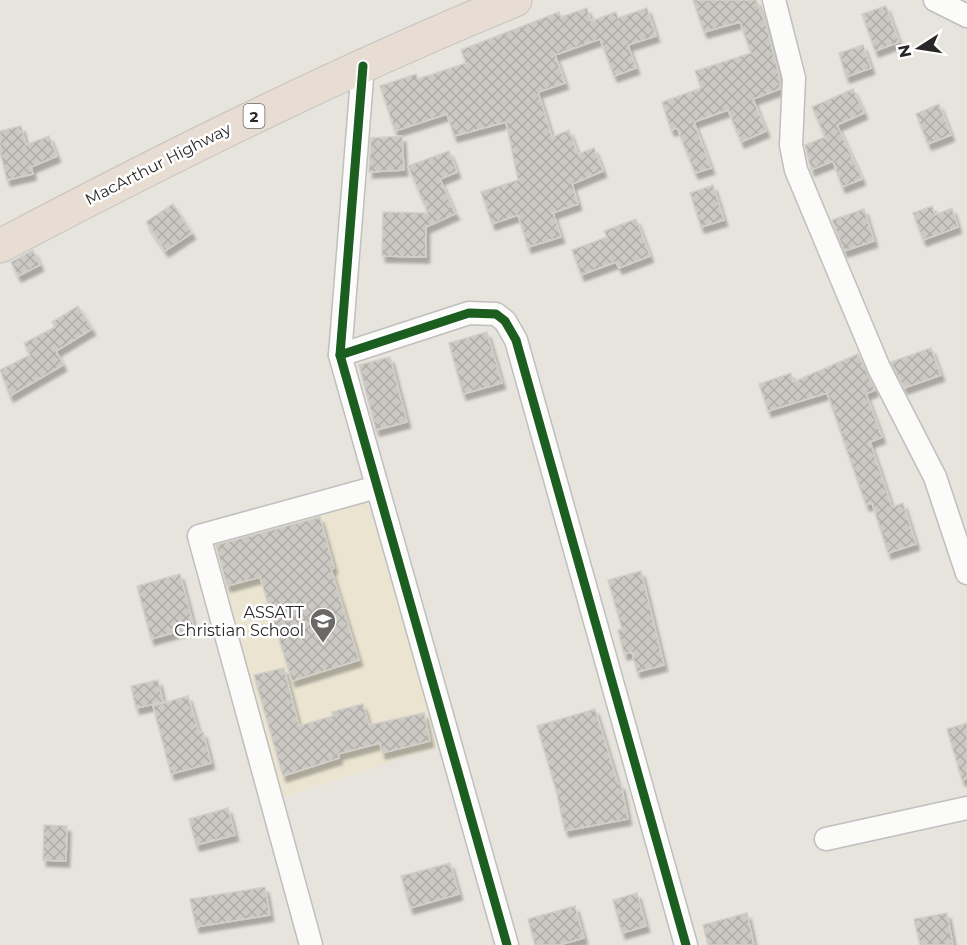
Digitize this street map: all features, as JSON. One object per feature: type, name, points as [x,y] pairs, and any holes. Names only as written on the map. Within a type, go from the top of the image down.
[{"type":"highway","name":"MacArthur Highway","points":[[0,246],[207,138],[363,66],[515,0]]},
{"type":"street","points":[[774,0],[794,78],[791,145],[796,170],[879,368],[935,477],[967,573]]},
{"type":"street","points":[[935,0],[967,16]]},
{"type":"street","points":[[363,66],[340,355],[507,945]]},
{"type":"street","points":[[340,355],[469,313],[496,314],[510,328],[516,340],[686,945]]},
{"type":"street","points":[[311,945],[199,536],[377,487]]},
{"type":"street","points":[[826,839],[967,808]]},
{"type":"shaded area","name":"ASSATT Christian School","points":[[366,498],[439,746],[281,798],[207,542]]},
{"type":"building","points":[[693,0],[756,0],[766,25],[780,79],[780,89],[753,99],[766,131],[741,142],[728,110],[694,122],[711,168],[695,173],[677,128],[671,130],[662,102],[701,88],[695,71],[751,53],[740,22],[704,32]]},
{"type":"building","points":[[886,6],[899,42],[875,51],[862,14]]},
{"type":"building","points":[[587,8],[591,21],[616,12],[618,18],[647,8],[656,36],[628,45],[636,68],[614,76],[600,39],[555,55],[565,83],[538,92],[552,137],[569,130],[578,154],[594,148],[603,171],[572,184],[578,204],[553,213],[561,237],[528,247],[518,215],[492,224],[481,192],[518,180],[506,122],[454,136],[447,114],[395,131],[380,86],[416,74],[418,79],[466,63],[461,50],[559,12],[561,17]]},
{"type":"building","points":[[863,45],[871,68],[846,77],[839,53]]},
{"type":"building","points":[[853,89],[864,113],[837,125],[862,179],[842,187],[833,161],[811,170],[805,145],[825,137],[812,107]]},
{"type":"building","points":[[939,104],[951,135],[928,144],[916,114]]},
{"type":"building","points":[[21,126],[26,145],[49,136],[57,156],[31,167],[33,174],[7,180],[0,152],[0,131]]},
{"type":"building","points":[[402,136],[404,170],[369,172],[371,138]]},
{"type":"building","points":[[449,151],[457,172],[440,179],[457,213],[426,227],[426,257],[382,256],[383,212],[428,213],[408,166]]},
{"type":"building","points":[[713,185],[724,220],[701,227],[690,193]]},
{"type":"building","points":[[173,204],[192,233],[165,251],[146,222]]},
{"type":"building","points":[[932,206],[935,215],[952,208],[958,227],[923,240],[913,213]]},
{"type":"building","points":[[864,209],[874,241],[844,251],[832,220]]},
{"type":"building","points":[[636,219],[650,256],[619,268],[616,262],[581,275],[572,250],[607,237],[604,231]]},
{"type":"building","points":[[33,250],[40,265],[18,276],[11,262]]},
{"type":"building","points":[[78,306],[92,329],[56,351],[63,365],[10,396],[0,370],[30,355],[24,343],[55,327],[52,322]]},
{"type":"building","points":[[487,332],[502,383],[463,394],[449,343]]},
{"type":"building","points":[[931,348],[941,375],[904,388],[891,362]]},
{"type":"building","points":[[858,354],[875,390],[866,394],[882,437],[870,442],[892,507],[903,503],[916,544],[888,553],[872,503],[866,505],[827,393],[768,411],[759,384],[791,373],[793,382]]},
{"type":"building","points":[[390,357],[407,422],[376,430],[359,365]]},
{"type":"building","points":[[320,517],[334,568],[331,569],[359,660],[292,681],[260,577],[227,586],[216,545]]},
{"type":"building","points":[[641,571],[664,665],[637,672],[632,652],[624,654],[618,630],[622,629],[608,580]]},
{"type":"building","points":[[180,574],[194,627],[151,639],[137,586]]},
{"type":"building","points":[[284,668],[299,726],[333,716],[332,712],[363,704],[369,725],[424,713],[430,741],[382,753],[380,743],[338,754],[339,758],[283,776],[254,675]]},
{"type":"building","points":[[158,680],[163,702],[136,708],[131,686]]},
{"type":"building","points":[[188,696],[199,733],[203,732],[211,763],[171,774],[153,706]]},
{"type":"building","points":[[595,709],[618,784],[621,784],[628,819],[565,831],[556,790],[537,726]]},
{"type":"building","points":[[967,723],[967,779],[962,780],[947,729]]},
{"type":"building","points":[[228,808],[235,835],[196,845],[189,819]]},
{"type":"building","points":[[44,825],[67,826],[66,861],[43,860]]},
{"type":"building","points":[[450,863],[459,894],[410,908],[401,876]]},
{"type":"building","points":[[265,887],[270,915],[196,927],[190,899]]},
{"type":"building","points":[[637,893],[646,926],[622,933],[613,900]]},
{"type":"building","points":[[575,906],[584,938],[559,945],[535,945],[528,919]]},
{"type":"building","points":[[747,913],[754,945],[708,945],[703,925]]},
{"type":"building","points":[[947,913],[953,945],[920,945],[914,919]]},
{"type":"cycle path","points":[[363,66],[340,355],[507,945]]},
{"type":"cycle path","points":[[340,355],[469,313],[496,314],[505,321],[516,340],[686,945]]},
{"type":"place","name":"ASSATT Christian School","points":[[323,644]]}]
